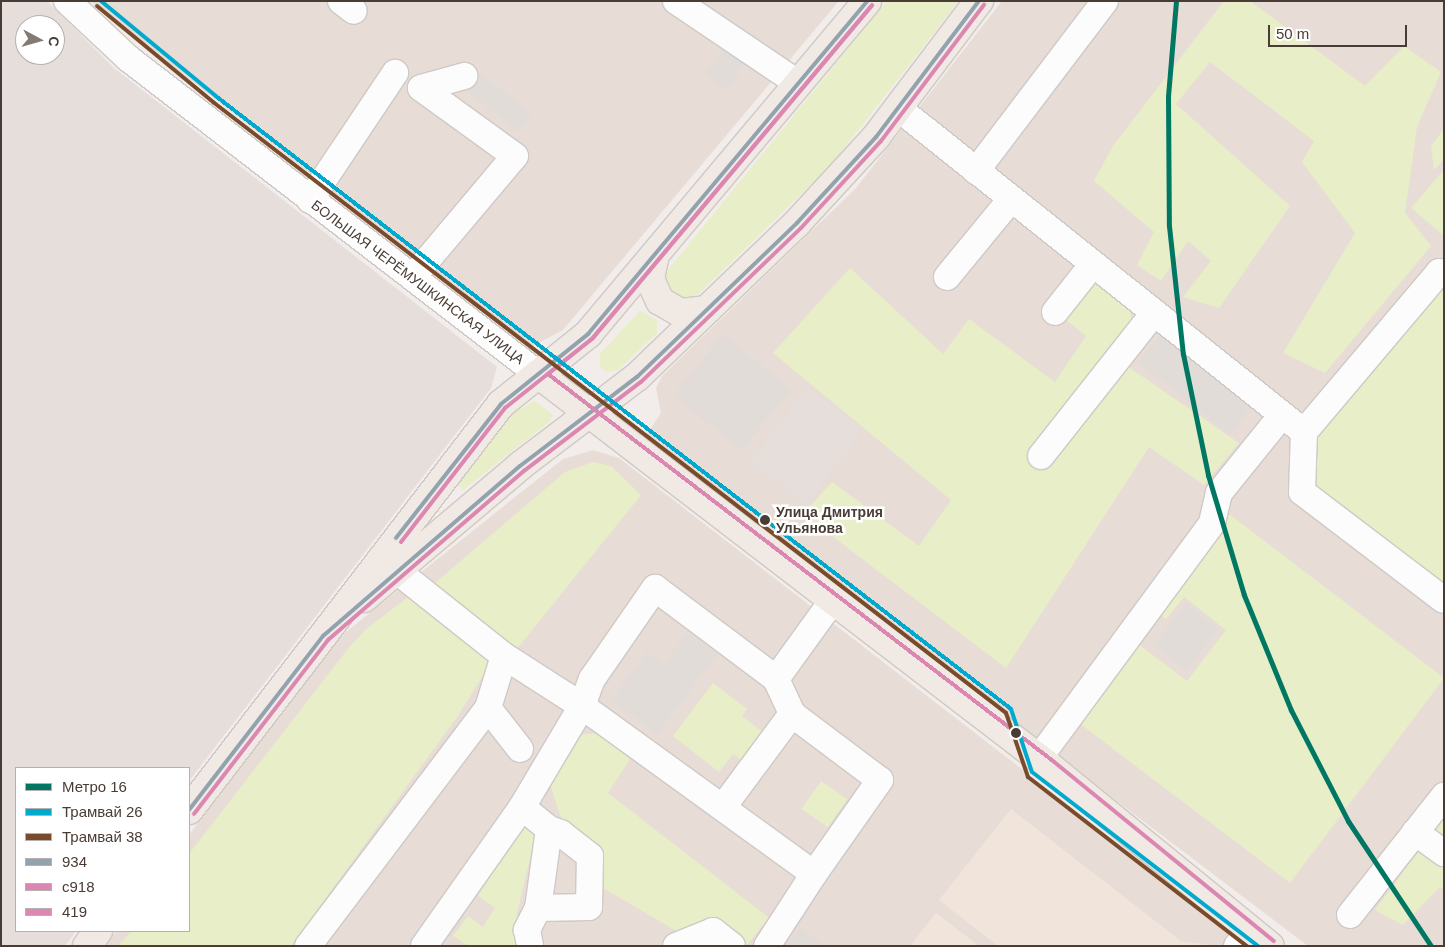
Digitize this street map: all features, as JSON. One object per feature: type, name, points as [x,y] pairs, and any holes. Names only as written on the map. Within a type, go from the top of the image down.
[{"type":"main road","points":[[190,809],[501,404],[538,374],[575,348],[614,304],[867,1]]},
{"type":"main road","points":[[323,636],[396,571],[669,346],[842,178],[979,1]]},
{"type":"main road","points":[[655,255],[650,279],[660,301],[681,313],[705,310]]},
{"type":"main road","points":[[614,304],[634,302],[653,310],[666,326],[669,346]]},
{"type":"main road","name":"БОЛЬШАЯ ЧЕРЁМУШКИНСКАЯ УЛИЦА","points":[[538,374],[1039,758],[1252,940]]},
{"type":"main road","points":[[86,946],[97,932]]},
{"type":"main road","points":[[91,946],[98,932]]},
{"type":"street","points":[[676,1],[799,84]]},
{"type":"street","name":"БОЛЬШАЯ ЧЕРЁМУШКИНСКАЯ УЛИЦА","points":[[69,2],[129,59],[538,374]]},
{"type":"street","points":[[976,171],[1093,6]]},
{"type":"street","points":[[310,200],[395,73]]},
{"type":"street","points":[[413,276],[515,156],[421,88],[464,76]]},
{"type":"street","points":[[898,108],[1304,432]]},
{"type":"street","points":[[947,277],[1011,198]]},
{"type":"street","points":[[1055,312],[1093,264]]},
{"type":"street","points":[[1444,276],[1439,272],[1304,432],[1302,492],[1444,600]]},
{"type":"street","points":[[1041,456],[1154,313]]},
{"type":"street","points":[[1039,758],[1212,523],[1218,493],[1282,415]]},
{"type":"street","points":[[396,571],[504,656],[582,706],[814,874]]},
{"type":"street","points":[[424,946],[522,807],[582,706],[592,679],[655,588],[776,679],[792,714],[880,780],[814,874],[767,946]]},
{"type":"street","points":[[776,679],[833,600]]},
{"type":"street","points":[[308,946],[488,708],[504,656]]},
{"type":"street","points":[[488,708],[520,748]]},
{"type":"street","points":[[722,808],[792,714]]},
{"type":"street","points":[[1350,915],[1444,796]]},
{"type":"street","points":[[522,807],[549,829],[561,833],[590,856],[589,907],[538,908]]},
{"type":"street","points":[[530,946],[528,930],[538,908],[549,829]]},
{"type":"street","points":[[1415,832],[1444,852]]},
{"type":"street","points":[[676,946],[713,931],[732,946]]},
{"type":"shaded area","points":[[1,1],[47,1],[61,15],[15,15],[15,65],[65,65],[65,19],[114,68],[497,367],[491,388],[190,780],[190,767],[15,767],[15,932],[75,932],[65,946],[1,946]]},
{"type":"shaded area","points":[[90,1],[839,1],[563,330],[531,347]]},
{"type":"shaded area","points":[[1002,1],[1444,1],[1444,946],[1308,946],[642,441],[661,413],[656,388],[662,376],[856,188]]},
{"type":"shaded area","points":[[723,47],[746,62],[728,89],[705,75]]},
{"type":"shaded area","points":[[481,73],[532,114],[517,132],[467,91]]},
{"type":"shaded area","points":[[1168,325],[1259,396],[1230,434],[1138,363]]},
{"type":"shaded area","points":[[723,334],[791,389],[742,451],[673,395]]},
{"type":"shaded area","points":[[807,387],[863,429],[806,504],[750,462]]},
{"type":"shaded area","points":[[593,450],[619,458],[1251,946],[106,946],[115,932],[190,932],[190,834],[318,663],[346,632],[563,459]]},
{"type":"shaded area","points":[[1186,604],[1218,629],[1186,670],[1154,645]]},
{"type":"shaded area","points":[[688,632],[718,654],[657,735],[611,700],[647,652],[663,664]]},
{"type":"shaded area","points":[[1011,809],[1181,941],[1210,945],[998,946],[939,900]]},
{"type":"shaded area","points":[[936,913],[979,946],[910,946]]},
{"type":"shaded area","points":[[801,927],[824,946],[786,946]]},
{"type":"green space","points":[[887,1],[959,1],[831,165],[687,305],[659,281]]},
{"type":"green space","points":[[1224,1],[1250,1],[1365,86],[1404,46],[1441,72],[1417,127],[1405,213],[1431,246],[1325,373],[1283,353],[1355,233],[1302,162],[1314,141],[1210,62],[1176,104],[1290,206],[1219,308],[1183,297],[1211,261],[1188,241],[1161,281],[1137,265],[1154,232],[1094,181],[1113,146]]},
{"type":"green space","points":[[1444,129],[1444,159],[1434,170],[1431,146]]},
{"type":"green space","points":[[1444,170],[1444,236],[1411,208]]},
{"type":"green space","points":[[850,268],[943,354],[969,319],[1055,382],[1086,336],[1064,318],[1093,278],[1131,308],[1130,368],[1239,443],[1204,485],[1149,447],[1006,668],[803,514],[832,482],[919,546],[951,500],[773,353]]},
{"type":"green space","points":[[1444,281],[1444,591],[1307,488],[1308,436]]},
{"type":"green space","points":[[640,311],[657,320],[657,333],[618,370],[606,372],[600,367],[600,354]]},
{"type":"green space","points":[[535,401],[553,415],[549,422],[463,490],[456,484],[513,413]]},
{"type":"green space","points":[[593,462],[611,466],[641,495],[512,655],[429,588],[565,472]]},
{"type":"green space","points":[[1229,514],[1444,678],[1290,883],[1079,723],[1138,644],[1187,681],[1226,630],[1184,597],[1166,619],[1156,611]]},
{"type":"green space","points":[[411,595],[494,658],[457,717],[291,946],[118,946],[131,932],[190,932],[190,853],[347,650],[365,630]]},
{"type":"green space","points":[[713,683],[747,709],[742,716],[764,733],[742,761],[733,754],[719,772],[673,736]]},
{"type":"green space","points":[[598,733],[630,759],[608,793],[769,918],[746,946],[702,946],[605,889],[583,894],[582,854],[563,823],[548,778],[568,736]]},
{"type":"green space","points":[[821,781],[847,799],[828,827],[801,809]]},
{"type":"green space","points":[[1444,817],[1444,889],[1440,887],[1403,925],[1375,910]]},
{"type":"green space","points":[[525,826],[534,831],[535,838],[517,913],[521,946],[468,946],[453,936],[468,916],[483,927],[495,908],[478,896],[514,835]]},
{"type":"metro line","name":"16","points":[[1176,1],[1168,97],[1169,226],[1183,354],[1208,475],[1244,595],[1291,710],[1348,821],[1431,946]]},
{"type":"tram line","name":"26","points":[[101,1],[217,97],[1011,709],[1032,772],[1258,946]]},
{"type":"tram line","name":"38","points":[[97,6],[213,102],[1006,713],[1028,777],[1247,946]]},
{"type":"transit line","name":"934","points":[[396,538],[501,404],[588,334],[867,1]]},
{"type":"transit line","name":"934","points":[[190,809],[323,636],[520,466],[637,377],[797,223],[876,137],[979,1]]},
{"type":"transit line","name":"с918","points":[[401,542],[505,408],[593,338],[872,5]]},
{"type":"transit line","name":"419","points":[[872,5],[593,338],[548,374],[1053,761],[1274,941]]},
{"type":"transit line","name":"с918","points":[[194,814],[328,640],[524,471],[641,382],[801,228],[881,141],[984,5]]},
{"type":"place","name":"Улица Дмитрия Ульянова","points":[[765,520]]}]
